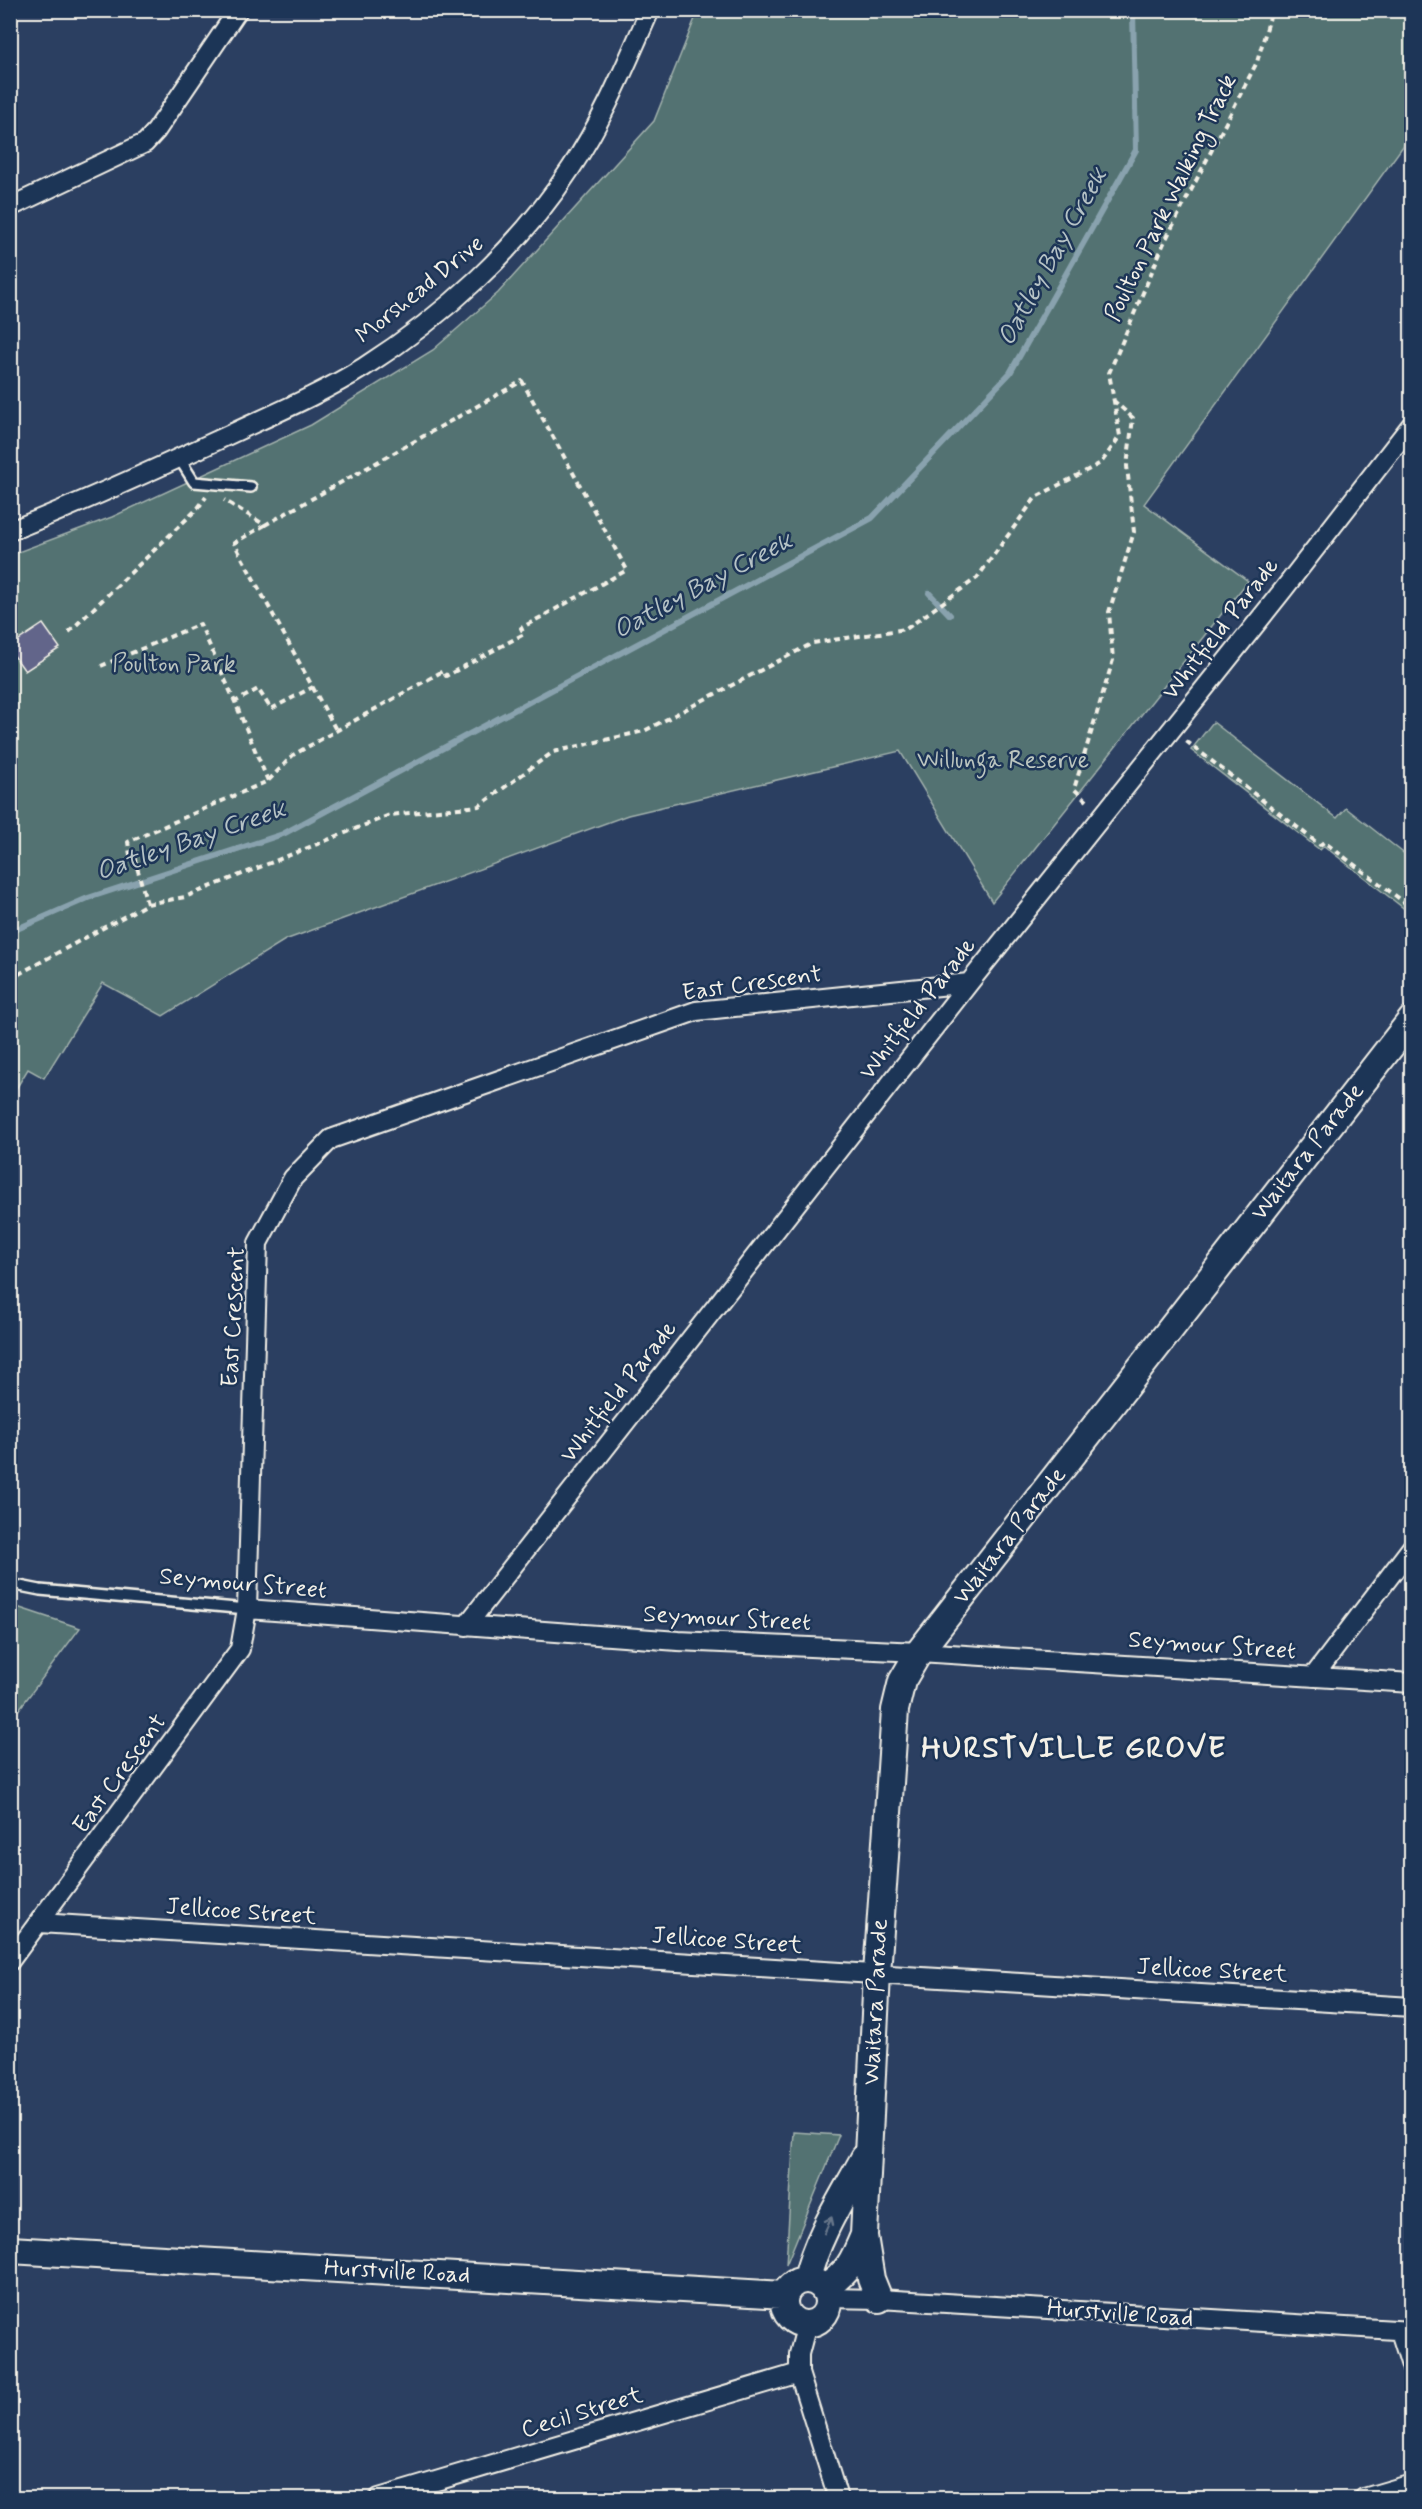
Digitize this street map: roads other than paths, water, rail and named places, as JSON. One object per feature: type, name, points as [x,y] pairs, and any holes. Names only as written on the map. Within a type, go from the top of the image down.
[{"type":"street","points":[[10,207],[145,143],[162,123],[238,10]]},
{"type":"street","name":"Morshead Drive","points":[[10,531],[179,458],[299,402],[362,368],[418,328],[503,253],[535,218],[572,167],[611,97],[650,10]]},
{"type":"street","name":"Whitfield Parade","points":[[466,1626],[969,983],[1172,731],[1412,424]]},
{"type":"street","name":"East Crescent","points":[[10,1961],[240,1649],[247,1609],[258,1243],[293,1178],[331,1139],[696,1011],[969,983]]},
{"type":"street","name":"Waitara Parade","points":[[867,2152],[832,2216],[811,2262],[820,2289],[843,2275],[853,2263],[864,2235],[877,1974],[895,1710],[902,1681],[919,1652],[1412,1019]]},
{"type":"street","points":[[1313,1677],[1412,1547]]},
{"type":"street","name":"Seymour Street","points":[[247,1609],[678,1641],[919,1652],[1412,1683]]},
{"type":"street","name":"Jellicoe Street","points":[[39,1923],[1412,2007]]},
{"type":"street","points":[[864,2235],[871,2279],[879,2299]]},
{"type":"street","name":"Hurstville Road","points":[[10,2250],[784,2295]]},
{"type":"street","points":[[793,2283],[820,2289],[826,2312],[821,2318],[807,2324],[800,2323],[788,2315],[784,2295],[793,2283]]},
{"type":"street","name":"Hurstville Road","points":[[820,2289],[879,2299],[1406,2331]]},
{"type":"street","points":[[807,2324],[799,2354],[799,2373],[838,2499]]},
{"type":"street","points":[[1406,2331],[1412,2369]]},
{"type":"street","name":"Cecil Street","points":[[379,2499],[799,2373]]},
{"type":"street","points":[[1364,2499],[1412,2484]]},
{"type":"lane","points":[[179,458],[194,482],[251,488]]},
{"type":"lane","name":"Seymour Street","points":[[10,1584],[40,1590],[247,1609]]},
{"type":"waterway","name":"Oatley Bay Creek","points":[[10,932],[88,898],[283,834],[872,518],[1010,373],[1136,150],[1133,10]]},
{"type":"waterway","points":[[929,593],[950,615]]},
{"type":"district","name":"HURSTVILLE GROVE","points":[[1074,1748]]},
{"type":"park label","name":"Poulton Park","points":[[174,664]]},
{"type":"park label","name":"Willunga Reserve","points":[[1003,760]]}]
